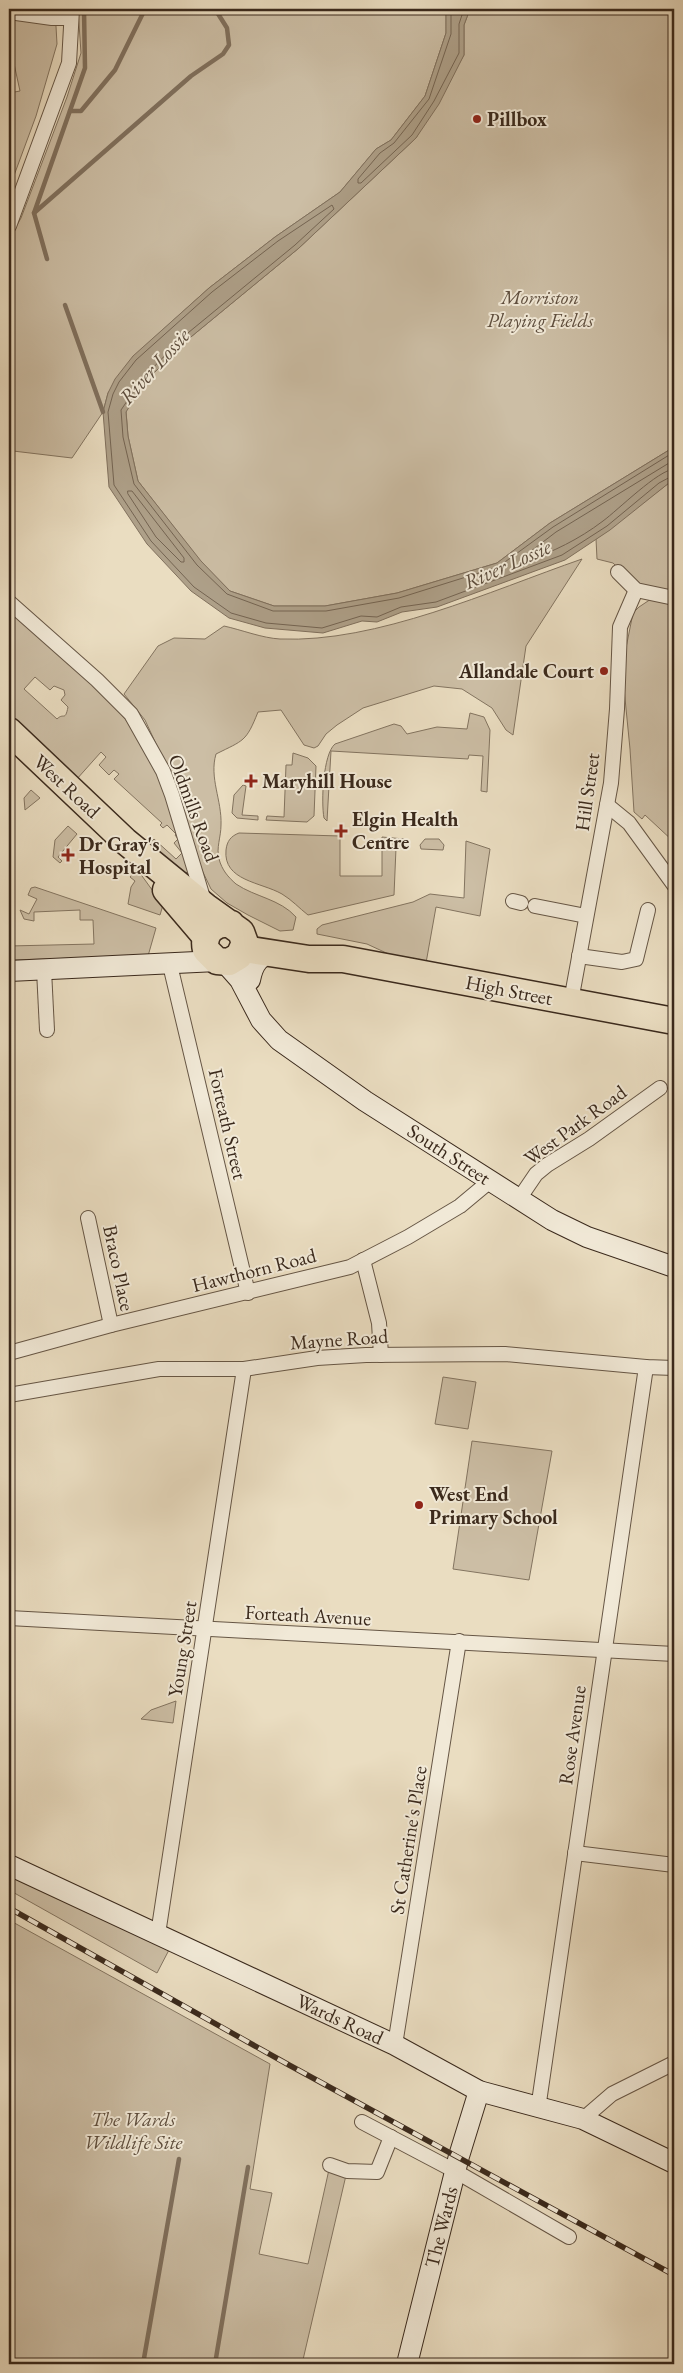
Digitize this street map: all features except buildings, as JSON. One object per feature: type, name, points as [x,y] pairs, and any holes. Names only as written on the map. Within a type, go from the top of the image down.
[{"type":"highway","name":"West Road","points":[[9,731],[125,841],[226,944]]},
{"type":"highway","name":"West Road","points":[[125,841],[206,907],[226,944]]},
{"type":"highway","name":"High Street","points":[[226,944],[309,959],[343,959],[674,1021]]},
{"type":"highway","name":"High Street","points":[[226,944],[317,949],[343,959]]},
{"type":"street","points":[[9,12],[52,18],[72,13],[69,63],[9,226]]},
{"type":"street","points":[[618,572],[636,590],[674,598]]},
{"type":"street","name":"Hill Street","points":[[571,1001],[607,805],[617,709],[620,627],[636,590]]},
{"type":"street","name":"Oldmills Road","points":[[9,602],[97,680],[131,714],[163,771],[172,794],[206,907]]},
{"type":"street","points":[[607,805],[629,823],[674,885]]},
{"type":"street","points":[[535,906],[586,916]]},
{"type":"street","points":[[579,956],[622,962],[636,960],[648,910]]},
{"type":"street","points":[[9,971],[170,965],[226,944]]},
{"type":"street","name":"South Street","points":[[226,944],[247,963],[251,1000]]},
{"type":"street","name":"South Street","points":[[226,944],[240,980],[262,1020],[279,1040],[294,1053],[552,1220],[587,1237],[674,1267]]},
{"type":"street","points":[[250,980],[257,960],[276,952]]},
{"type":"street","name":"Forteath Street","points":[[170,965],[248,1292]]},
{"type":"street","points":[[44,970],[47,1030]]},
{"type":"street","name":"West Park Road","points":[[520,1199],[536,1174],[547,1165],[589,1139],[660,1088]]},
{"type":"street","name":"Hawthorn Road","points":[[9,1353],[111,1325],[350,1267],[460,1206],[490,1181]]},
{"type":"street","name":"Braco Place","points":[[88,1218],[111,1325]]},
{"type":"street","points":[[363,1260],[379,1323],[381,1355]]},
{"type":"street","name":"Mayne Road","points":[[9,1395],[159,1369],[244,1369],[317,1358],[381,1355],[505,1354],[674,1368]]},
{"type":"street","name":"Rose Avenue","points":[[538,2109],[646,1367]]},
{"type":"street","name":"Young Street","points":[[158,1934],[244,1369]]},
{"type":"street","name":"Forteath Avenue","points":[[9,1618],[674,1654]]},
{"type":"street","name":"St Catherine's Place","points":[[395,2045],[459,1641]]},
{"type":"street","points":[[575,1853],[674,1865]]},
{"type":"street","name":"Wards Road","points":[[9,1864],[395,2045],[479,2091],[538,2109],[582,2119],[674,2163]]},
{"type":"street","points":[[582,2119],[612,2094],[674,2063]]},
{"type":"street","name":"The Wards","points":[[407,2364],[455,2171],[479,2091]]},
{"type":"street","points":[[362,2122],[455,2171],[569,2237]]},
{"type":"street","points":[[330,2165],[347,2170],[377,2172],[391,2137]]},
{"type":"green space","points":[[9,9],[55,9],[57,44],[36,116],[9,189],[9,93],[20,91],[9,41]]},
{"type":"green space","points":[[78,9],[446,9],[446,33],[425,96],[391,140],[376,149],[340,192],[275,237],[209,288],[135,355],[108,393],[103,412],[72,458],[13,451],[9,490],[9,265],[13,262],[9,239],[21,218],[67,97],[81,53]]},
{"type":"green space","name":"Morriston Playing Fields","points":[[470,9],[674,9],[674,447],[550,523],[497,563],[397,593],[325,606],[274,606],[230,591],[201,562],[138,481],[128,436],[126,411],[145,382],[186,341],[299,248],[416,138],[464,55],[464,25]]},
{"type":"green space","points":[[674,479],[674,842],[645,815],[642,819],[634,812],[622,668],[633,613],[651,599],[613,563],[597,559],[596,539]]},
{"type":"green space","points":[[582,559],[526,646],[513,735],[506,730],[492,708],[462,689],[434,686],[363,708],[337,725],[314,748],[304,745],[281,710],[258,712],[247,735],[243,739],[216,754],[214,772],[221,816],[218,855],[224,870],[236,884],[283,906],[296,917],[293,930],[280,931],[248,915],[227,903],[211,889],[200,866],[169,772],[145,720],[124,694],[158,646],[174,638],[205,639],[224,626],[259,636],[280,639],[317,638],[355,633],[433,612]]},
{"type":"green space","points":[[9,611],[110,700],[133,729],[164,784],[188,871],[185,874],[148,845],[154,839],[176,859],[182,853],[174,843],[178,839],[176,834],[167,825],[163,828],[160,825],[162,823],[114,779],[119,774],[114,770],[109,775],[99,765],[106,757],[101,752],[76,780],[9,717]],"holes":[[[35,677],[50,690],[54,686],[64,690],[65,695],[61,700],[68,707],[65,716],[57,719],[24,689]]]},
{"type":"green space","points":[[470,713],[484,717],[490,730],[487,792],[481,791],[483,756],[469,755],[468,759],[331,751],[327,821],[324,818],[323,790],[325,768],[331,749],[335,744],[394,724],[401,726],[407,734],[437,727],[467,729]]},
{"type":"green space","points":[[293,753],[308,758],[316,766],[314,816],[307,822],[266,820],[267,816],[284,817],[286,765],[292,765]]},
{"type":"green space","points":[[243,785],[246,786],[242,815],[258,816],[258,820],[237,818],[232,813],[234,795]]},
{"type":"green space","points":[[31,790],[40,798],[25,810],[24,798]]},
{"type":"green space","points":[[68,826],[77,834],[58,857],[62,861],[60,863],[53,857],[55,840]]},
{"type":"green space","points":[[239,833],[340,836],[340,876],[382,876],[382,837],[404,839],[408,843],[408,848],[396,848],[394,895],[308,915],[282,894],[245,879],[231,868],[227,860],[226,850],[228,841]]},
{"type":"green space","points":[[425,839],[439,839],[444,845],[443,850],[421,849],[420,845]]},
{"type":"green space","points":[[466,841],[490,849],[480,916],[436,907],[426,963],[395,957],[367,944],[317,934],[317,929],[322,925],[413,902],[430,894],[464,898]]},
{"type":"green space","points":[[137,869],[163,905],[160,915],[128,904],[131,887],[135,881],[130,877]]},
{"type":"green space","points":[[35,887],[156,928],[148,956],[9,960],[9,946],[94,944],[93,920],[80,920],[80,910],[34,912],[34,921],[24,919],[20,910],[29,914],[37,899],[28,895],[31,888]]},
{"type":"green space","points":[[443,1377],[476,1382],[468,1429],[435,1424]]},
{"type":"green space","points":[[472,1441],[552,1451],[529,1580],[453,1569]]},
{"type":"green space","points":[[176,1701],[173,1723],[141,1719],[151,1710]]},
{"type":"green space","points":[[9,1873],[170,1948],[157,1973],[9,1890]]},
{"type":"green space","name":"The Wards Wildlife Site","points":[[9,1920],[270,2064],[250,2189],[272,2193],[259,2254],[308,2264],[330,2165],[347,2171],[302,2364],[9,2364]]},
{"type":"water","name":"River Lossie","points":[[446,9],[470,9],[464,25],[464,55],[439,104],[416,138],[299,248],[186,341],[145,382],[126,412],[128,436],[138,481],[201,561],[230,591],[274,606],[325,606],[397,593],[497,563],[550,523],[674,447],[674,479],[610,530],[565,560],[437,607],[402,612],[377,622],[362,621],[323,633],[265,628],[229,618],[191,591],[147,544],[109,487],[103,412],[108,393],[115,379],[133,356],[209,288],[275,237],[340,192],[376,149],[391,140],[425,96],[446,33]]},
{"type":"waterway","points":[[47,259],[34,213],[85,68],[84,9]]},
{"type":"waterway","points":[[70,111],[81,111],[115,70],[145,9]]},
{"type":"waterway","points":[[34,213],[191,76],[223,54],[229,45],[227,28],[215,9]]},
{"type":"waterway","points":[[65,305],[103,412]]},
{"type":"waterway","points":[[143,2364],[179,2159]]},
{"type":"waterway","points":[[215,2364],[248,2167]]},
{"type":"railway","points":[[9,1908],[289,2065],[674,2275]]},
{"type":"place","name":"Pillbox","points":[[477,119]]},
{"type":"place","name":"Allandale Court","points":[[604,671]]},
{"type":"place","name":"Maryhill House","points":[[251,781]]},
{"type":"place","name":"Elgin Health Centre","points":[[341,831]]},
{"type":"place","name":"Dr Gray's Hospital","points":[[68,855]]},
{"type":"place","name":"West End Primary School","points":[[419,1505]]}]
